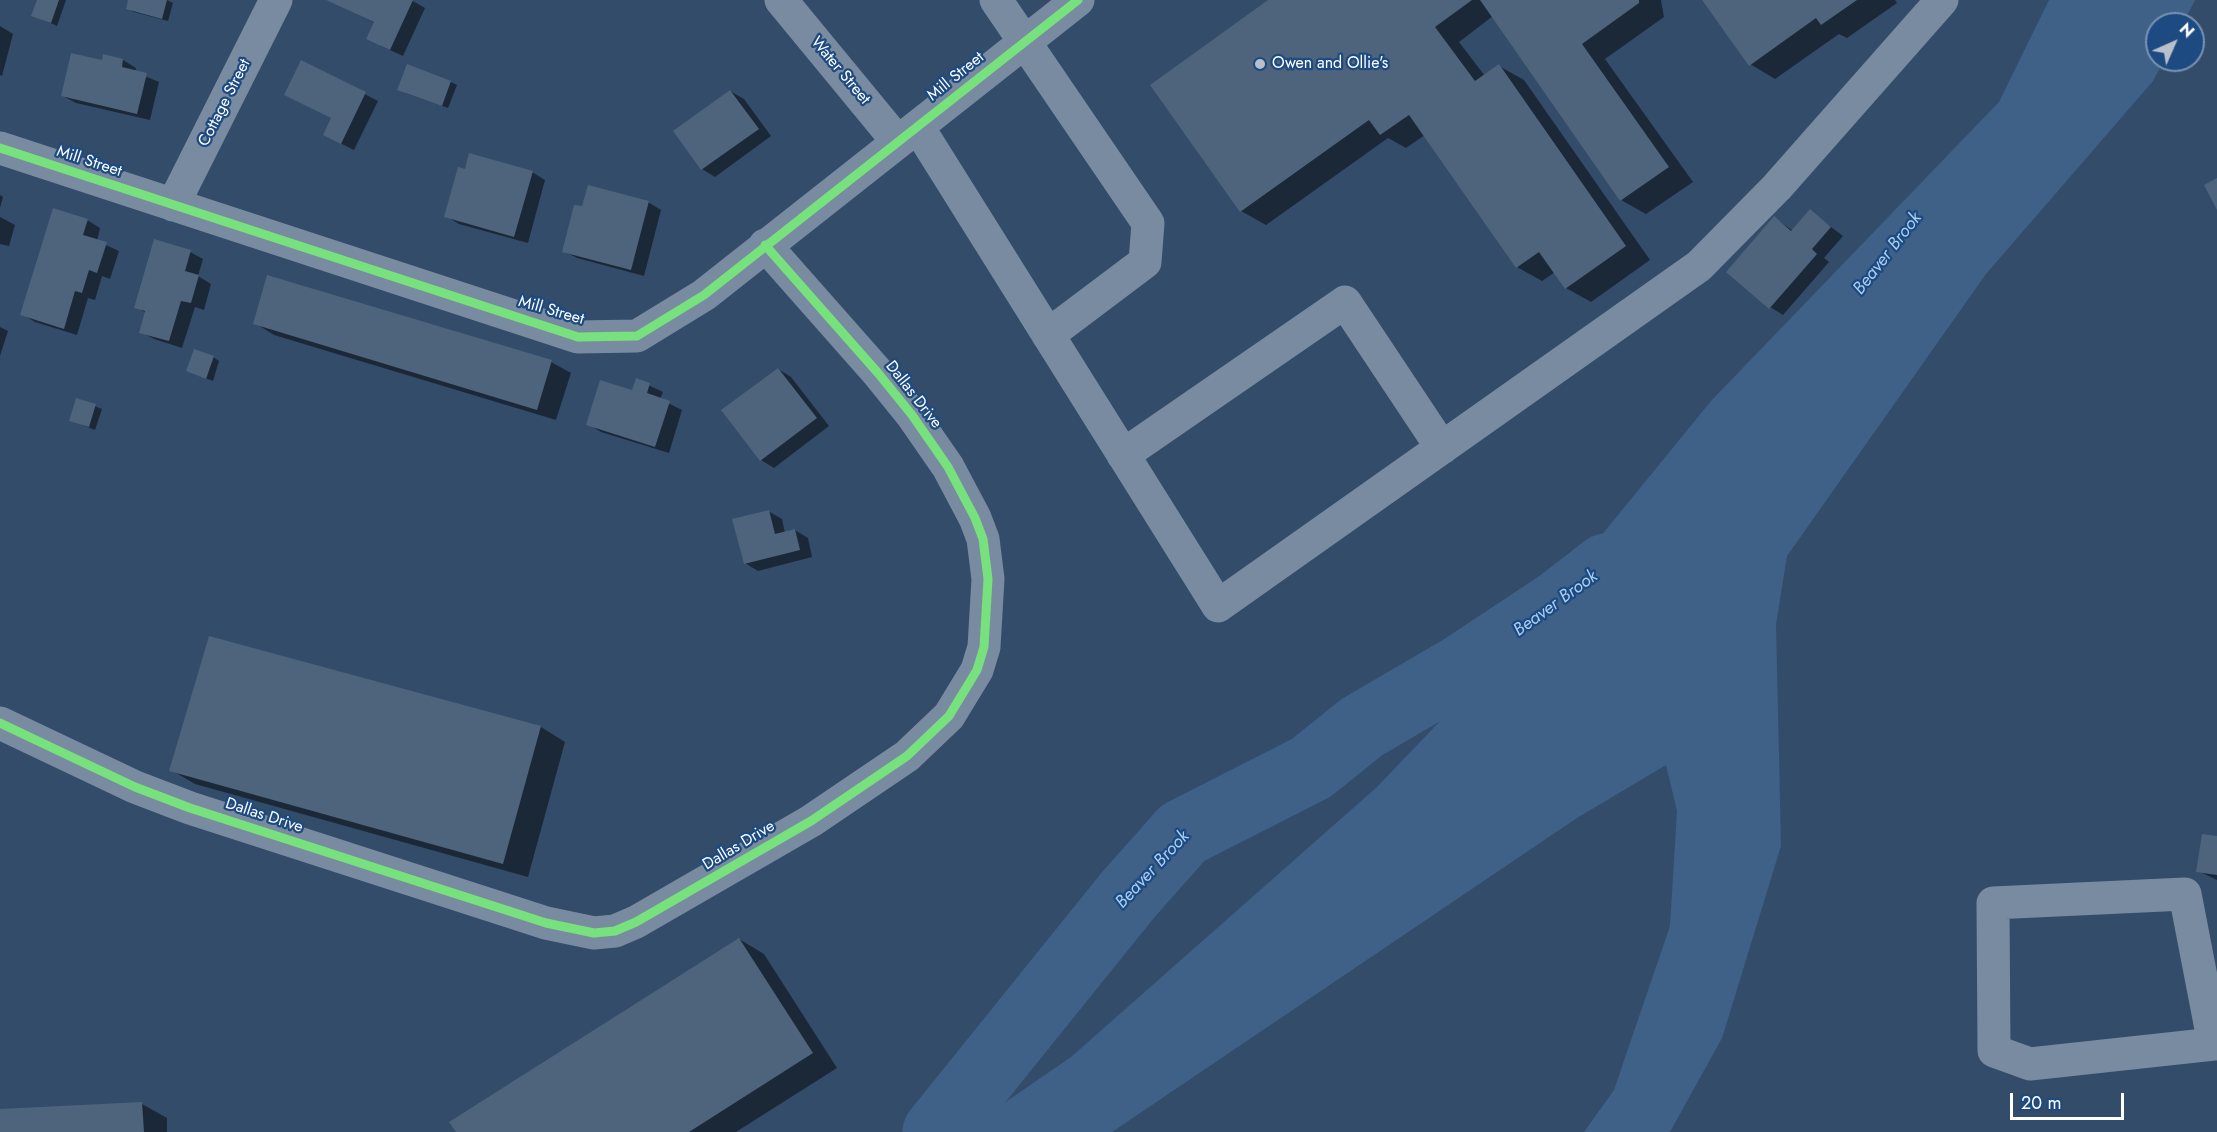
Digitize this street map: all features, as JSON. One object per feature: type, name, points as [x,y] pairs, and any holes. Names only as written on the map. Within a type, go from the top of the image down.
[{"type":"street","name":"Cottage Street","points":[[173,205],[276,0]]},
{"type":"street","name":"Water Street","points":[[781,0],[908,134],[1048,335],[1218,606],[1442,448]]},
{"type":"street","points":[[996,0],[1026,40],[1148,223],[1145,262],[1048,335]]},
{"type":"street","name":"Mill Street","points":[[0,148],[578,337],[637,336],[704,295],[1078,0]]},
{"type":"street","points":[[1123,455],[1345,302],[1442,448],[1699,266],[1777,187],[1942,0]]},
{"type":"street","name":"Dallas Drive","points":[[0,723],[135,787],[190,808],[546,923],[594,933],[615,931],[636,922],[811,820],[907,756],[949,716],[977,670],[984,647],[988,579],[982,539],[975,518],[948,467],[912,415],[878,373],[765,245]]},
{"type":"street","points":[[2185,894],[2216,1044],[2030,1064],[1994,1052],[1993,903],[2185,894]]},
{"type":"water","points":[[2049,0],[2195,0],[2189,12],[2145,12],[2145,72],[2158,72],[2153,81],[1986,274],[1787,556],[1776,624],[1781,846],[1722,1038],[1670,1132],[1584,1132],[1614,1090],[1670,926],[1677,811],[1666,765],[1577,818],[1112,1132],[962,1132],[1071,1057],[1377,787],[1508,650],[1711,401],[1999,102]]},
{"type":"building","points":[[37,0],[59,0],[51,23],[31,16]]},
{"type":"building","points":[[128,0],[167,0],[162,19],[126,9]]},
{"type":"building","points":[[326,0],[413,0],[390,50],[366,39],[374,22]]},
{"type":"building","points":[[1268,0],[1472,0],[1435,27],[1475,81],[1499,64],[1626,246],[1565,289],[1539,252],[1516,268],[1409,115],[1380,135],[1369,120],[1240,212],[1150,85]]},
{"type":"building","points":[[1480,0],[1639,0],[1639,3],[1582,44],[1669,167],[1620,201]]},
{"type":"building","points":[[1702,0],[1857,0],[1821,25],[1816,18],[1749,66]]},
{"type":"building","points":[[71,53],[102,60],[103,54],[123,59],[122,67],[147,73],[137,114],[61,96]]},
{"type":"building","points":[[301,60],[366,92],[341,144],[323,135],[331,118],[284,95]]},
{"type":"building","points":[[407,64],[451,81],[442,106],[397,90]]},
{"type":"building","points":[[730,90],[759,129],[701,170],[673,131]]},
{"type":"building","points":[[469,153],[533,171],[514,237],[444,217],[458,167],[465,169]]},
{"type":"building","points":[[2217,178],[2217,210],[2204,185]]},
{"type":"building","points":[[588,185],[649,201],[631,270],[562,252],[574,205],[582,206]]},
{"type":"building","points":[[53,208],[88,219],[83,235],[107,242],[97,273],[89,270],[82,293],[75,291],[64,329],[20,315]]},
{"type":"building","points":[[1810,209],[1831,227],[1812,249],[1817,254],[1769,309],[1726,272],[1774,216],[1791,231]]},
{"type":"building","points":[[154,239],[191,250],[185,271],[199,275],[191,303],[181,301],[169,341],[139,333],[145,311],[134,308]]},
{"type":"building","points":[[267,275],[552,360],[537,410],[253,324]]},
{"type":"building","points":[[194,349],[214,356],[206,379],[186,371]]},
{"type":"building","points":[[778,368],[817,418],[760,461],[721,410]]},
{"type":"building","points":[[636,378],[650,383],[647,393],[670,401],[655,447],[586,425],[600,380],[632,390]]},
{"type":"building","points":[[76,398],[96,404],[89,427],[69,421]]},
{"type":"building","points":[[769,510],[775,534],[795,529],[800,550],[744,564],[732,519]]},
{"type":"building","points":[[209,636],[541,726],[503,864],[169,771]]},
{"type":"building","points":[[2202,834],[2217,836],[2217,875],[2196,872]]},
{"type":"building","points":[[739,938],[813,1053],[689,1132],[456,1132],[449,1122]]},
{"type":"building","points":[[142,1102],[144,1132],[0,1132],[0,1109]]},
{"type":"waterway","name":"Beaver Brook","points":[[937,1132],[1128,895],[1183,833],[1311,768],[1362,727],[1463,668],[1561,603],[1606,568]]},
{"type":"cycle path","points":[[0,148],[578,337],[637,336],[704,295],[1078,0]]},
{"type":"cycle path","points":[[0,723],[135,787],[190,808],[546,923],[594,933],[615,931],[636,922],[811,821],[907,756],[949,716],[977,670],[984,647],[988,579],[983,539],[975,518],[948,467],[912,415],[878,373],[765,245]]},
{"type":"place","name":"Owen and Ollie's","points":[[1260,64]]}]
